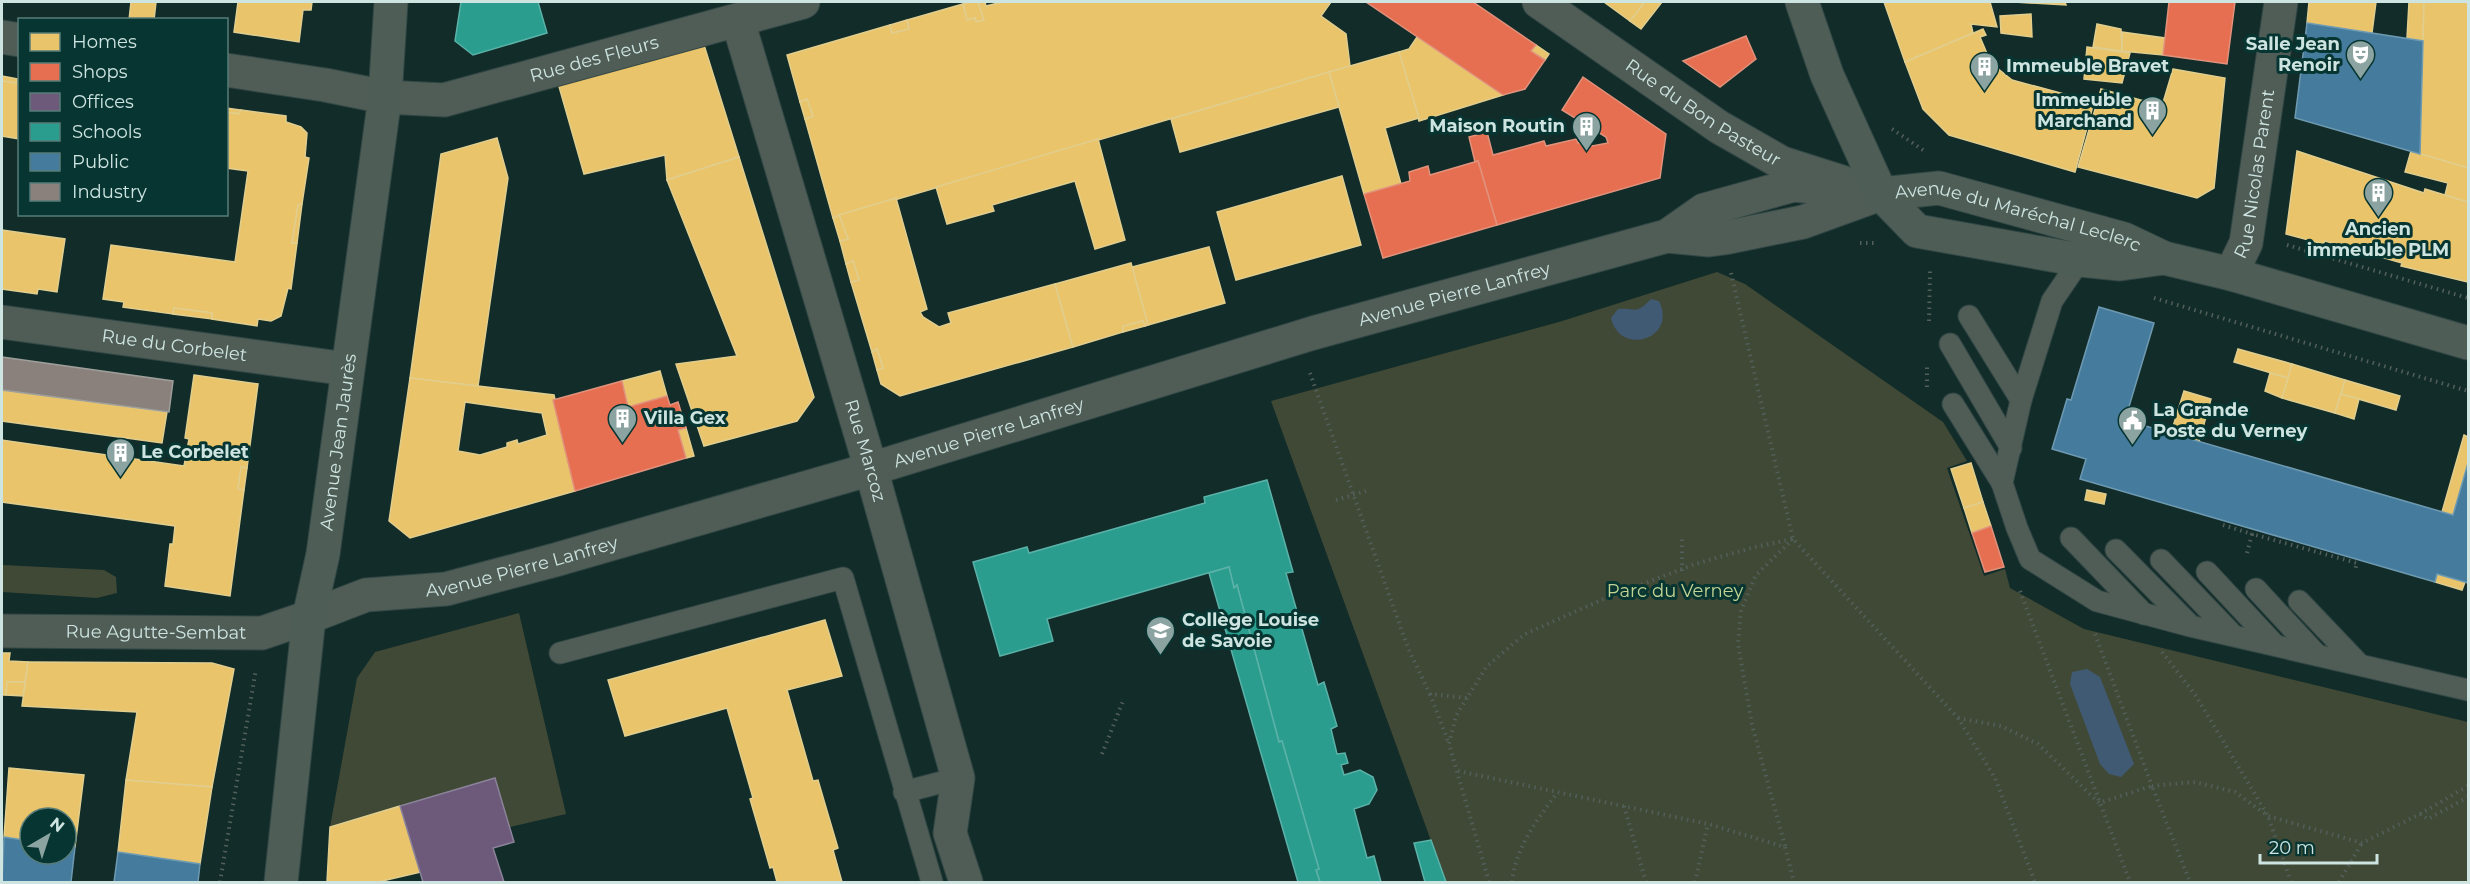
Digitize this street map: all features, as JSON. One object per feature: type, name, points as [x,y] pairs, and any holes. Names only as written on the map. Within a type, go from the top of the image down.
[{"type":"main road","name":"Avenue Jean Jaurès","points":[[281,882],[309,617],[323,554],[385,97],[392,2]]},
{"type":"main road","points":[[1802,2],[1827,75],[1881,194]]},
{"type":"main road","name":"Avenue du Maréchal Leclerc","points":[[1881,194],[1939,189],[2124,239],[2164,258],[2231,274],[2469,343]]},
{"type":"main road","name":"Avenue du Maréchal Leclerc","points":[[1881,194],[1917,231],[2080,260],[2120,264],[2164,258]]},
{"type":"street","name":"Rue des Fleurs","points":[[228,70],[325,84],[385,97],[444,100],[803,2]]},
{"type":"street","name":"Rue du Bon Pasteur","points":[[1539,2],[1719,127],[1782,163],[1881,194]]},
{"type":"street","name":"Rue Nicolas Parent","points":[[2231,274],[2246,243],[2282,2]]},
{"type":"street","name":"Rue Marcoz","points":[[738,21],[871,469],[958,778],[950,833],[966,882]]},
{"type":"street","points":[[2,37],[18,40]]},
{"type":"street","name":"Avenue Pierre Lanfrey","points":[[309,617],[366,595],[446,589],[871,469],[1296,338],[1667,236],[1704,210],[1794,185],[1881,194]]},
{"type":"street","name":"Rue du Corbelet","points":[[2,322],[347,369]]},
{"type":"street","name":"Rue Agutte-Sembat","points":[[2,631],[262,633],[309,617]]},
{"type":"lane","points":[[2002,483],[2021,400],[2052,301],[2080,260]]},
{"type":"lane","points":[[1969,316],[2021,400]]},
{"type":"lane","points":[[1950,344],[2011,448]]},
{"type":"lane","points":[[1953,404],[2002,483],[2016,528],[2030,559],[2097,602],[2190,626],[2469,690]]},
{"type":"lane","points":[[2071,538],[2144,614]]},
{"type":"lane","points":[[2116,549],[2190,626]]},
{"type":"lane","points":[[2161,560],[2233,635]]},
{"type":"lane","points":[[2207,572],[2274,644]]},
{"type":"lane","points":[[560,653],[843,578],[932,882]]},
{"type":"lane","points":[[2256,589],[2318,655]]},
{"type":"lane","points":[[2299,601],[2359,664]]},
{"type":"lane","points":[[904,792],[958,778]]},
{"type":"path","points":[[1891,129],[1929,153]]},
{"type":"path","points":[[2287,245],[2469,298]]},
{"type":"path","points":[[1731,272],[1793,538],[1958,718],[1995,778],[2035,882]]},
{"type":"path","points":[[1296,338],[1317,390],[1408,648],[1430,694],[1449,744],[1489,882]]},
{"type":"path","points":[[1336,500],[1366,491]]},
{"type":"path","points":[[2223,525],[2357,563],[2355,570]]},
{"type":"path","points":[[2247,553],[2253,532]]},
{"type":"path","points":[[1449,744],[1456,716],[1487,666],[1525,634],[1606,598],[1718,557],[1793,538]]},
{"type":"path","points":[[1793,538],[1756,575],[1741,610],[1738,645],[1752,724],[1794,882]]},
{"type":"path","points":[[1682,539],[1682,571]]},
{"type":"path","points":[[2018,585],[2098,803],[2130,882]]},
{"type":"path","points":[[2091,623],[2190,882]]},
{"type":"path","points":[[220,882],[262,633]]},
{"type":"path","points":[[2161,651],[2196,696],[2268,816],[2291,882]]},
{"type":"path","points":[[1430,694],[1467,698]]},
{"type":"path","points":[[1102,754],[1123,701]]},
{"type":"path","points":[[1958,718],[2001,726],[2038,744],[2098,803]]},
{"type":"path","points":[[1458,771],[1708,824],[1785,847]]},
{"type":"path","points":[[2098,803],[2152,786],[2195,782],[2235,792],[2268,816],[2362,843]]},
{"type":"path","points":[[2339,882],[2362,843],[2469,786]]},
{"type":"path","points":[[1512,882],[1514,865],[1528,833],[1557,793]]},
{"type":"path","points":[[2420,814],[2428,819],[2469,796]]},
{"type":"path","points":[[1624,806],[1646,882]]},
{"type":"path","points":[[1695,882],[1708,824]]},
{"type":"green space","name":"Parc du Verney","points":[[1717,272],[1745,284],[1943,422],[1967,461],[1947,468],[1984,576],[2005,569],[2010,588],[2084,629],[2468,722],[2468,882],[1446,882],[1271,401],[1559,322]]},
{"type":"green space","points":[[2,565],[104,570],[116,577],[117,593],[97,598],[2,592]]},
{"type":"green space","points":[[519,613],[566,814],[510,827],[495,779],[330,827],[357,678],[375,652]]},
{"type":"water","points":[[1651,299],[1659,301],[1663,314],[1661,325],[1655,333],[1635,340],[1625,337],[1616,330],[1611,318],[1618,309],[1635,310]]},
{"type":"water","points":[[2087,669],[2100,677],[2134,764],[2121,777],[2109,774],[2100,764],[2070,684],[2072,672]]},
{"type":"building: Homes","points":[[131,2],[156,2],[154,18],[129,18]]},
{"type":"building: Homes","points":[[238,2],[312,2],[311,10],[303,10],[299,42],[234,32]]},
{"type":"building: Homes","points":[[978,2],[984,20],[976,22],[975,18],[967,20],[963,4]]},
{"type":"building: Homes","points":[[978,2],[985,2],[986,6],[1002,2],[1331,2],[1321,16],[1346,34],[1350,66],[833,218],[805,119],[813,116],[807,99],[800,102],[787,55],[890,25],[892,33],[909,29],[907,20],[963,4],[967,20],[975,18],[976,22],[984,20]]},
{"type":"building: Homes","points":[[1604,2],[1645,2],[1630,21]]},
{"type":"building: Homes","points":[[1645,2],[1662,2],[1641,29],[1630,21]]},
{"type":"building: Homes","points":[[1884,2],[1990,2],[1997,27],[1971,24],[1973,33],[1905,62]]},
{"type":"building: Homes","points":[[2014,2],[2065,2],[2066,5]]},
{"type":"building: Homes","points":[[2309,2],[2376,2],[2372,33],[2307,23]]},
{"type":"building: Homes","points":[[2409,2],[2424,2],[2423,41],[2407,38]]},
{"type":"building: Homes","points":[[2424,2],[2468,2],[2468,168],[2420,154]]},
{"type":"building: Homes","points":[[2031,14],[2032,37],[2001,33],[2000,16]]},
{"type":"building: Homes","points":[[907,20],[909,29],[892,33],[890,25]]},
{"type":"building: Homes","points":[[2097,24],[2121,29],[2122,51],[2093,47]]},
{"type":"building: Homes","name":"Immeuble Bravet","points":[[1983,29],[1986,35],[1980,37],[1991,63],[2012,80],[2094,102],[2075,172],[1949,135],[1923,109],[1905,62]]},
{"type":"building: Homes","points":[[2122,32],[2165,38],[2163,55],[2122,51]]},
{"type":"building: Homes","points":[[1417,37],[1503,95],[1419,121],[1399,52],[1409,49]]},
{"type":"building: Homes","points":[[704,45],[739,157],[667,180],[665,155],[584,174],[558,83]]},
{"type":"building: Homes","points":[[1536,45],[1549,54],[1545,60],[1531,51]]},
{"type":"building: Homes","points":[[2087,47],[2130,53],[2122,83],[2084,79]]},
{"type":"building: Homes","points":[[1399,52],[1419,118],[1385,128],[1401,184],[1364,194],[1329,72]]},
{"type":"building: Homes","name":"Immeuble Marchand","points":[[2173,69],[2225,78],[2214,188],[2197,198],[2078,167],[2101,89],[2162,106]]},
{"type":"building: Homes","points":[[1329,72],[1339,107],[1180,152],[1171,119]]},
{"type":"building: Homes","points":[[2,76],[18,79],[16,83],[2,81]]},
{"type":"building: Homes","points":[[18,79],[18,139],[2,136],[2,81],[16,83]]},
{"type":"building: Homes","points":[[807,99],[813,116],[805,119],[800,102]]},
{"type":"building: Homes","points":[[228,108],[241,110],[239,114],[228,112]]},
{"type":"building: Homes","points":[[241,110],[286,116],[286,122],[301,127],[307,133],[305,157],[309,158],[302,204],[298,205],[292,243],[297,243],[291,289],[288,288],[281,316],[271,321],[258,319],[257,326],[212,319],[212,313],[174,308],[173,314],[123,307],[124,302],[103,299],[111,245],[235,262],[248,171],[228,168],[228,112],[239,114]]},
{"type":"building: Homes","points":[[497,138],[508,178],[478,386],[410,378],[441,154]]},
{"type":"building: Homes","points":[[1098,139],[1125,240],[1095,249],[1075,181],[992,205],[994,211],[947,224],[936,187]]},
{"type":"building: Homes","name":"Ancien immeuble PLM","points":[[2297,151],[2424,193],[2425,189],[2468,202],[2468,282],[2401,266],[2402,263],[2325,241],[2323,244],[2286,234]]},
{"type":"building: Homes","points":[[2411,151],[2468,168],[2468,202],[2445,195],[2448,183],[2405,172]]},
{"type":"building: Homes","points":[[739,157],[814,397],[797,421],[704,446],[676,364],[737,356],[667,180]]},
{"type":"building: Homes","points":[[1342,176],[1361,245],[1236,280],[1217,212]]},
{"type":"building: Homes","points":[[896,198],[927,309],[920,312],[923,317],[939,327],[951,323],[948,313],[1055,284],[1073,347],[900,396],[881,384],[877,370],[883,368],[877,349],[872,352],[851,282],[859,280],[853,261],[846,264],[840,241],[848,239],[839,215]]},
{"type":"building: Homes","points":[[302,204],[297,243],[292,243],[298,205]]},
{"type":"building: Homes","points":[[839,215],[848,239],[840,241],[833,218]]},
{"type":"building: Homes","points":[[2,230],[65,239],[57,292],[38,289],[37,294],[2,289]]},
{"type":"building: Homes","points":[[1209,247],[1225,303],[1148,325],[1132,267]]},
{"type":"building: Homes","points":[[853,261],[859,280],[851,282],[846,264]]},
{"type":"building: Homes","points":[[1131,263],[1148,325],[1145,326],[1143,321],[1123,326],[1123,332],[1073,347],[1055,284]]},
{"type":"building: Homes","points":[[174,308],[212,313],[212,319],[173,314]]},
{"type":"building: Homes","points":[[1143,321],[1145,326],[1123,332],[1123,326]]},
{"type":"building: Homes","points":[[877,349],[883,368],[877,370],[872,352]]},
{"type":"building: Homes","points":[[2238,349],[2292,364],[2288,378],[2234,362]]},
{"type":"building: Homes","points":[[2292,364],[2345,380],[2335,413],[2282,398]]},
{"type":"building: Homes","points":[[660,371],[667,396],[628,407],[622,381]]},
{"type":"building: Homes","points":[[2270,373],[2288,378],[2282,398],[2265,391]]},
{"type":"building: Homes","name":"Le Corbelet","points":[[194,375],[258,384],[247,468],[241,467],[238,489],[244,490],[230,596],[165,586],[170,544],[173,544],[175,526],[2,502],[2,440],[184,466],[189,439],[185,438]]},
{"type":"building: Homes","points":[[410,378],[554,395],[575,491],[410,538],[389,521]],"holes":[[[465,402],[542,413],[547,435],[518,444],[517,440],[507,443],[507,447],[480,455],[458,451]]]},
{"type":"building: Homes","points":[[2345,380],[2400,396],[2396,410],[2341,394]]},
{"type":"building: Homes","points":[[2,390],[167,412],[162,443],[2,421]]},
{"type":"building: Homes","points":[[2184,391],[2211,399],[2199,442],[2171,433]]},
{"type":"building: Homes","points":[[2341,394],[2359,399],[2354,419],[2335,413]]},
{"type":"building: Homes","points":[[686,428],[694,456],[686,458],[678,430]]},
{"type":"building: Homes","points":[[2464,435],[2468,437],[2468,463],[2453,515],[2442,512]]},
{"type":"building: Homes","points":[[1971,463],[1983,502],[1964,508],[1951,469]]},
{"type":"building: Homes","points":[[241,467],[247,468],[244,490],[238,489]]},
{"type":"building: Homes","points":[[2087,490],[2106,494],[2104,504],[2085,500]]},
{"type":"building: Homes","points":[[1983,502],[1991,526],[1972,533],[1964,508]]},
{"type":"building: Homes","points":[[2437,574],[2465,582],[2462,590],[2435,582]]},
{"type":"building: Homes","points":[[825,620],[842,676],[787,690],[813,781],[818,780],[838,848],[833,850],[842,882],[777,882],[773,867],[770,868],[750,799],[753,798],[727,708],[625,736],[608,680]]},
{"type":"building: Homes","points":[[2,653],[10,653],[9,661],[28,662],[25,682],[7,682],[6,695],[2,695]]},
{"type":"building: Homes","points":[[28,662],[212,663],[234,669],[212,787],[126,780],[137,712],[22,706]]},
{"type":"building: Homes","points":[[7,682],[25,682],[23,696],[6,695]]},
{"type":"building: Homes","points":[[9,768],[84,775],[78,823],[78,806],[18,806],[18,839],[4,837]]},
{"type":"building: Homes","points":[[126,780],[212,787],[200,864],[118,852]]},
{"type":"building: Homes","points":[[400,806],[421,872],[378,882],[327,882],[330,827]]},
{"type":"building: Shops","points":[[1366,2],[1473,2],[1536,45],[1531,51],[1545,60],[1525,89],[1503,95]]},
{"type":"building: Shops","points":[[2169,2],[2235,2],[2227,64],[2163,55]]},
{"type":"building: Shops","points":[[1746,36],[1756,59],[1720,87],[1683,61]]},
{"type":"building: Shops","name":"Maison Routin","points":[[1583,77],[1666,134],[1660,178],[1497,225],[1478,161],[1475,162],[1469,137],[1487,132],[1493,155],[1544,141],[1546,146],[1576,139],[1578,143],[1588,140],[1592,146],[1608,143],[1606,137],[1562,110]]},
{"type":"building: Shops","points":[[1478,161],[1497,225],[1383,258],[1364,194],[1410,181],[1409,172],[1428,166],[1430,175]]},
{"type":"building: Shops","name":"Villa Gex","points":[[622,381],[628,407],[667,396],[670,405],[678,402],[686,428],[678,430],[686,458],[575,491],[553,400]]},
{"type":"building: Shops","points":[[1991,526],[2004,567],[1985,572],[1972,533]]},
{"type":"building: Offices","points":[[495,778],[514,842],[493,848],[504,882],[423,882],[400,806]]},
{"type":"building: Schools","points":[[461,2],[538,2],[547,33],[473,55],[455,41]]},
{"type":"building: Schools","points":[[1267,480],[1293,572],[1286,573],[1318,685],[1324,682],[1337,726],[1331,729],[1337,754],[1345,753],[1348,763],[1341,765],[1344,775],[1360,770],[1373,777],[1377,790],[1369,804],[1354,809],[1367,858],[1374,856],[1381,882],[1320,882],[1316,870],[1319,869],[1282,741],[1279,742],[1237,585],[1234,588],[1229,567],[1047,619],[1053,641],[1000,656],[973,562],[1027,547],[1029,553],[1205,503],[1204,497]]},
{"type":"building: Schools","points":[[1229,567],[1234,588],[1237,585],[1279,742],[1282,741],[1319,869],[1316,870],[1320,882],[1298,882],[1209,573]]},
{"type":"building: Schools","points":[[1431,840],[1446,882],[1425,882],[1414,843]]},
{"type":"building: Public","name":"Salle Jean Renoir","points":[[2307,23],[2423,41],[2420,154],[2295,118]]},
{"type":"building: Public","name":"La Grande Poste du Verney","points":[[2099,307],[2154,323],[2125,420],[2453,515],[2468,463],[2468,583],[2437,574],[2435,582],[2080,479],[2086,459],[2052,449],[2067,399],[2071,400]]},
{"type":"building: Public","points":[[4,837],[18,839],[18,866],[73,866],[71,882],[2,882]]},
{"type":"building: Public","points":[[118,852],[200,864],[198,882],[114,882]]},
{"type":"building: Industry","points":[[2,357],[173,381],[169,412],[2,390]]},
{"type":"place","name":"Salle Jean Renoir","points":[[2361,80]]},
{"type":"place","name":"Immeuble Bravet","points":[[1985,92]]},
{"type":"place","name":"Immeuble Marchand","points":[[2153,136]]},
{"type":"place","name":"Maison Routin","points":[[1586,152]]},
{"type":"place","name":"Ancien immeuble PLM","points":[[2378,218]]},
{"type":"place","name":"Villa Gex","points":[[623,444]]},
{"type":"place","name":"La Grande Poste du Verney","points":[[2132,446]]},
{"type":"place","name":"Le Corbelet","points":[[120,478]]},
{"type":"place","name":"Collège Louise de Savoie","points":[[1161,656]]}]
